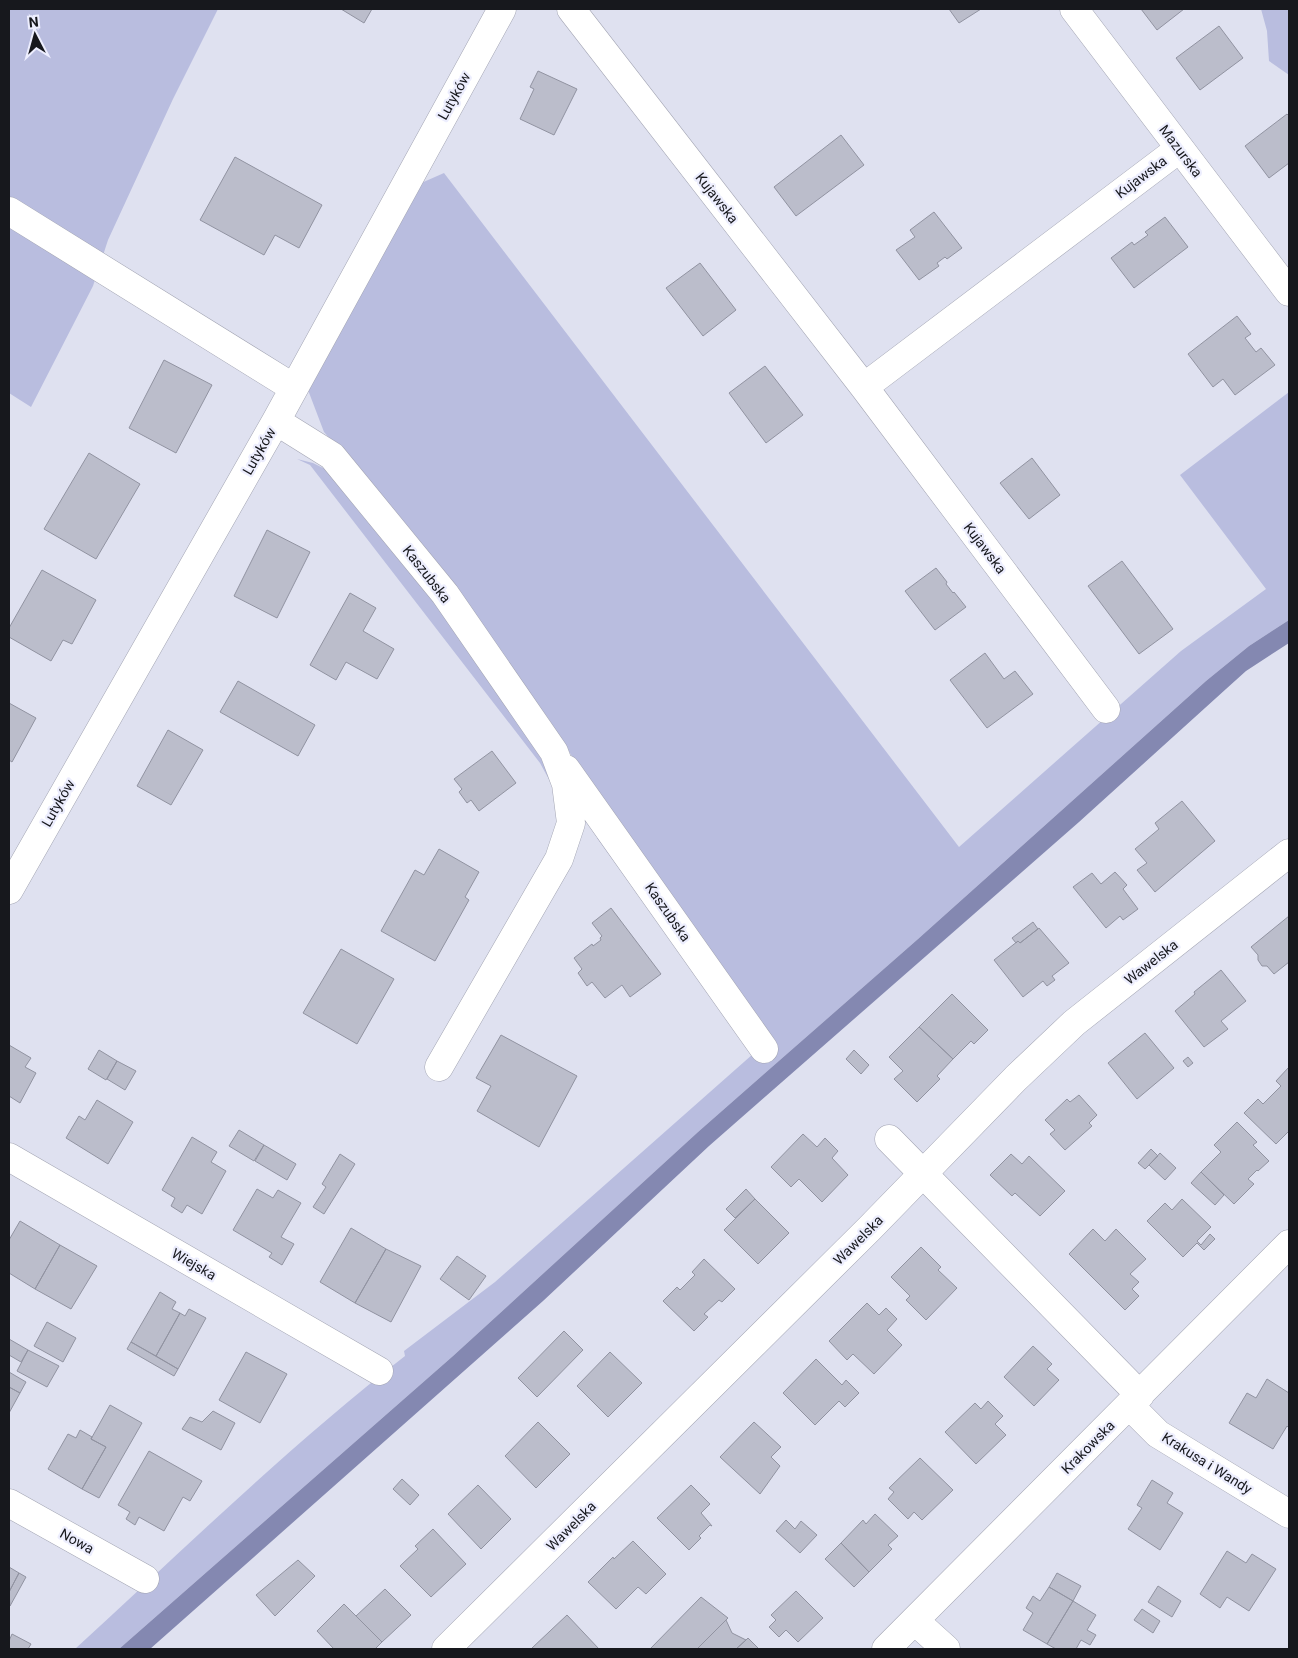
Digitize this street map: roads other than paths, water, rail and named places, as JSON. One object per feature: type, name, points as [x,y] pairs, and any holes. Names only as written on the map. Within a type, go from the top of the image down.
[{"type":"street","name":"Lutyków","points":[[9,890],[294,388],[502,9]]},
{"type":"street","name":"Kujawska","points":[[571,9],[864,387],[1106,709]]},
{"type":"street","name":"Mazurska","points":[[1074,9],[1289,292]]},
{"type":"street","name":"Kujawska","points":[[864,387],[1179,148]]},
{"type":"street","points":[[9,211],[294,388]]},
{"type":"street","name":"Kaszubska","points":[[276,420],[332,456],[445,594],[764,1049]]},
{"type":"street","name":"Kaszubska","points":[[439,1066],[559,859],[571,823],[566,784],[554,752]]},
{"type":"street","name":"Wawelska","points":[[446,1649],[922,1175],[1016,1078],[1074,1023],[1289,853]]},
{"type":"street","name":"Krakusa i Wandy","points":[[889,1139],[1135,1401],[1158,1434],[1289,1514]]},
{"type":"street","name":"Wiejska","points":[[9,1158],[379,1371]]},
{"type":"street","name":"Krakowska","points":[[886,1649],[1135,1401],[1289,1244]]},
{"type":"street","name":"Nowa","points":[[9,1503],[145,1579]]},
{"type":"street","points":[[915,1621],[946,1649]]}]
